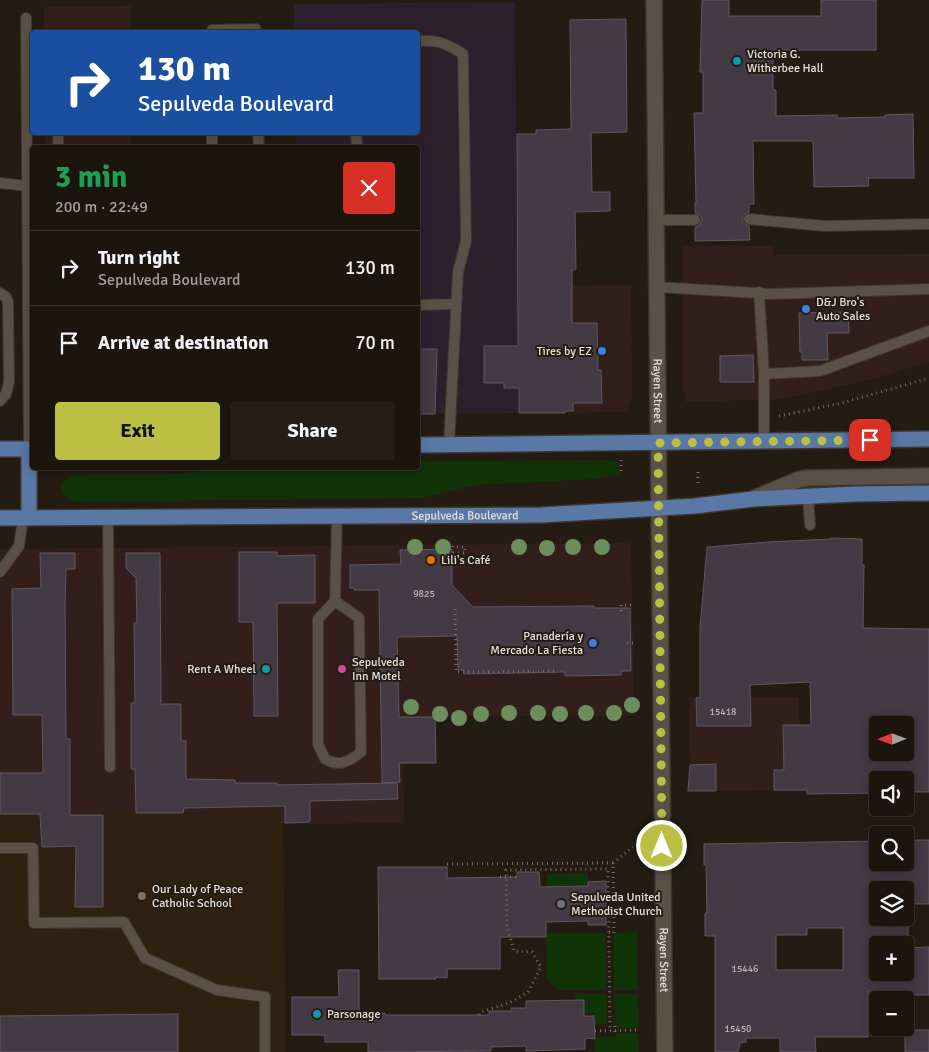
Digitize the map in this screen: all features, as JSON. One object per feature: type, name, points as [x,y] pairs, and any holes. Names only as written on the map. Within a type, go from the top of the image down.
[{"type":"main road","points":[[420,445],[929,439]]},
{"type":"main road","points":[[0,449],[30,449]]},
{"type":"main road","points":[[26,518],[30,463]]},
{"type":"main road","name":"Sepulveda Boulevard","points":[[0,518],[541,515],[659,508],[753,499],[855,494],[929,493]]},
{"type":"street","name":"Rayen Street","points":[[654,0],[665,1052]]},
{"type":"street","points":[[753,499],[800,479],[929,476]]},
{"type":"lane","points":[[26,18],[30,383]]},
{"type":"lane","points":[[212,30],[256,30]]},
{"type":"lane","points":[[420,41],[435,40],[453,47],[463,54],[466,241],[458,272],[449,444]]},
{"type":"lane","points":[[0,183],[27,186]]},
{"type":"lane","points":[[749,219],[825,226],[929,224]]},
{"type":"lane","points":[[657,220],[695,220]]},
{"type":"lane","points":[[657,287],[772,294],[929,289]]},
{"type":"lane","points":[[759,292],[764,374],[764,441]]},
{"type":"lane","points":[[0,293],[6,297],[8,302],[9,382],[6,394],[0,401]]},
{"type":"lane","points":[[420,305],[456,304]]},
{"type":"lane","points":[[764,374],[820,371],[929,331]]},
{"type":"lane","points":[[808,496],[810,525]]},
{"type":"lane","points":[[335,601],[359,618],[361,752],[350,761],[334,764],[324,759],[318,744],[318,619],[335,601],[337,516]]},
{"type":"lane","points":[[0,572],[17,551],[26,518]]},
{"type":"lane","points":[[108,518],[110,766]]},
{"type":"lane","points":[[0,848],[33,848],[34,923],[124,922],[145,958],[217,990],[265,998],[265,1052]]},
{"type":"path","points":[[764,441],[779,416],[869,396],[929,378]]},
{"type":"path","points":[[621,460],[621,474]]},
{"type":"path","points":[[698,472],[698,484]]},
{"type":"path","points":[[448,542],[448,551],[466,553],[465,547],[453,547],[453,542]]},
{"type":"path","points":[[621,611],[621,606],[635,605]]},
{"type":"path","points":[[455,609],[456,672],[557,671]]},
{"type":"path","points":[[627,643],[636,643]]},
{"type":"path","points":[[447,864],[613,863],[633,847]]},
{"type":"path","points":[[609,932],[614,933],[613,863]]},
{"type":"path","points":[[479,1015],[481,1012],[509,1003],[528,992],[541,967],[532,952],[514,951],[507,926],[506,870],[608,869],[613,1032]]},
{"type":"path","points":[[500,877],[517,877]]},
{"type":"path","points":[[613,1032],[615,1026]]},
{"type":"path","points":[[594,1031],[638,1030]]},
{"type":"shaded area","points":[[515,2],[518,413],[420,414],[420,145],[296,145],[296,135],[420,135],[420,30],[294,30],[294,4]]},
{"type":"shaded area","points":[[131,6],[131,30],[44,30],[44,7]]},
{"type":"shaded area","points":[[45,135],[131,135],[131,145],[45,145]]},
{"type":"shaded area","name":"D&J Bro's Auto Sales","points":[[682,246],[774,246],[774,255],[929,254],[929,362],[869,380],[783,399],[686,402],[683,390]]},
{"type":"shaded area","name":"Tires by EZ","points":[[631,285],[632,397],[630,405],[626,410],[620,412],[573,413],[572,286]]},
{"type":"shaded area","points":[[629,543],[631,546],[634,715],[403,717],[404,823],[283,824],[283,812],[0,814],[0,549]]},
{"type":"shaded area","points":[[689,697],[799,697],[800,790],[690,791]]},
{"type":"shaded area","name":"Our Lady of Peace Catholic School","points":[[283,812],[286,1052],[0,1052],[0,814]]},
{"type":"green space","points":[[603,460],[618,461],[619,474],[597,479],[475,485],[422,498],[73,502],[65,497],[62,488],[65,480],[71,476],[162,474],[204,470],[420,470],[420,461]]},
{"type":"green space","points":[[588,873],[588,886],[547,887],[547,874]]},
{"type":"green space","points":[[638,932],[638,990],[614,990],[614,933]]},
{"type":"green space","points":[[546,933],[606,933],[606,990],[557,990],[546,978]]},
{"type":"green space","points":[[575,994],[607,994],[607,1024],[594,1024],[594,1013],[576,1013]]},
{"type":"green space","points":[[614,994],[638,994],[639,1028],[618,1028],[615,1026]]},
{"type":"green space","points":[[618,1033],[638,1033],[639,1052],[595,1052],[595,1037],[614,1037]]},
{"type":"building","points":[[702,0],[729,0],[729,16],[821,16],[821,0],[876,0],[876,50],[773,50],[773,90],[776,90],[776,116],[837,115],[837,118],[885,117],[885,115],[913,114],[914,178],[868,178],[869,186],[814,187],[813,141],[753,141],[754,204],[749,204],[749,212],[742,219],[749,226],[750,240],[695,241],[695,227],[699,226],[702,220],[701,216],[695,213],[694,113],[703,113],[703,72],[700,72]]},
{"type":"building","points":[[626,19],[627,132],[591,133],[592,192],[610,192],[610,211],[575,212],[576,269],[572,270],[572,323],[597,323],[598,370],[601,370],[602,403],[573,403],[573,411],[565,411],[565,413],[519,413],[519,388],[504,388],[504,383],[484,383],[484,346],[518,346],[517,134],[536,134],[536,130],[571,129],[570,20]]},
{"type":"building","points":[[848,312],[849,333],[827,333],[828,360],[802,360],[799,313]]},
{"type":"building","points":[[420,349],[437,349],[435,414],[420,414]]},
{"type":"building","points":[[753,355],[754,382],[720,382],[720,356]]},
{"type":"building","points":[[831,538],[862,539],[862,565],[864,565],[863,628],[929,629],[929,792],[914,792],[914,771],[869,771],[869,793],[807,794],[807,790],[774,790],[774,770],[784,770],[783,725],[811,725],[810,682],[750,685],[751,726],[697,726],[696,698],[700,698],[700,628],[707,547]]},
{"type":"building","points":[[452,549],[452,585],[473,607],[594,606],[594,608],[630,608],[631,671],[621,671],[621,675],[565,676],[565,672],[464,674],[464,670],[458,670],[457,636],[397,637],[399,717],[435,717],[436,763],[399,763],[400,782],[382,783],[379,590],[354,590],[354,588],[350,588],[350,565],[401,564],[400,550]]},
{"type":"building","name":"Rent A Wheel","points":[[239,552],[277,552],[277,556],[315,555],[315,603],[277,603],[278,716],[254,716],[253,622],[239,622]]},
{"type":"building","points":[[40,553],[75,553],[75,569],[66,569],[65,605],[66,739],[70,739],[70,815],[103,815],[103,907],[75,907],[76,846],[42,847],[40,814],[0,814],[0,773],[43,773],[42,715],[13,715],[12,589],[41,588]]},
{"type":"building","points":[[126,553],[160,553],[161,704],[181,704],[181,741],[186,741],[186,779],[235,780],[235,783],[277,783],[277,785],[397,783],[398,799],[310,801],[310,822],[285,823],[285,806],[184,808],[183,813],[136,813],[135,769],[131,769],[131,703],[135,703],[134,623],[137,623],[136,578],[126,568]]},
{"type":"building","points":[[716,764],[716,791],[688,791],[690,765]]},
{"type":"building","points":[[914,840],[929,840],[929,904],[914,904],[914,881],[869,881],[869,926],[908,926],[908,936],[869,936],[869,981],[914,981],[914,948],[929,947],[929,995],[914,995],[914,991],[868,991],[868,1037],[815,1037],[816,1052],[780,1052],[780,1038],[746,1038],[746,1042],[740,1043],[738,1052],[715,1052],[715,936],[705,936],[705,913],[707,913],[704,844],[869,841],[869,871],[914,871]],"holes":[[[807,928],[843,928],[843,970],[776,970],[776,935],[807,935]]]},
{"type":"building","points":[[378,867],[447,867],[447,878],[517,877],[517,872],[539,872],[540,887],[588,886],[588,882],[606,881],[606,925],[588,925],[588,921],[546,922],[546,937],[500,937],[500,969],[447,969],[447,978],[436,977],[436,979],[379,979]]},
{"type":"building","points":[[338,970],[359,970],[359,1013],[385,1013],[385,1015],[489,1015],[489,1011],[511,1011],[511,1008],[526,1008],[526,1001],[584,1000],[584,1016],[594,1016],[595,1039],[585,1038],[585,1049],[526,1051],[526,1046],[491,1047],[491,1051],[368,1052],[368,1042],[325,1042],[325,1035],[292,1035],[292,997],[339,997]]},
{"type":"building","points":[[178,1014],[178,1052],[0,1052],[0,1016]]},
{"type":"building","points":[[914,1030],[929,1030],[929,1052],[905,1052],[905,1036],[914,1036]]},
{"type":"place","name":"Victoria G. Witherbee Hall","points":[[737,61]]},
{"type":"place","name":"D&J Bro's Auto Sales","points":[[806,309]]},
{"type":"place","name":"Tires by EZ","points":[[602,351]]},
{"type":"place","name":"Lili's Café","points":[[431,560]]},
{"type":"place","name":"Panadería y Mercado La Fiesta","points":[[593,643]]},
{"type":"place","name":"Rent A Wheel","points":[[266,669]]},
{"type":"place","name":"Sepulveda Inn Motel","points":[[342,669]]},
{"type":"place","name":"Our Lady of Peace Catholic School","points":[[142,896]]},
{"type":"place","name":"Sepulveda United Methodist Church","points":[[561,904]]},
{"type":"place","name":"Parsonage","points":[[317,1014]]},
{"type":"route","points":[[662,846],[658,443],[870,440]]}]
